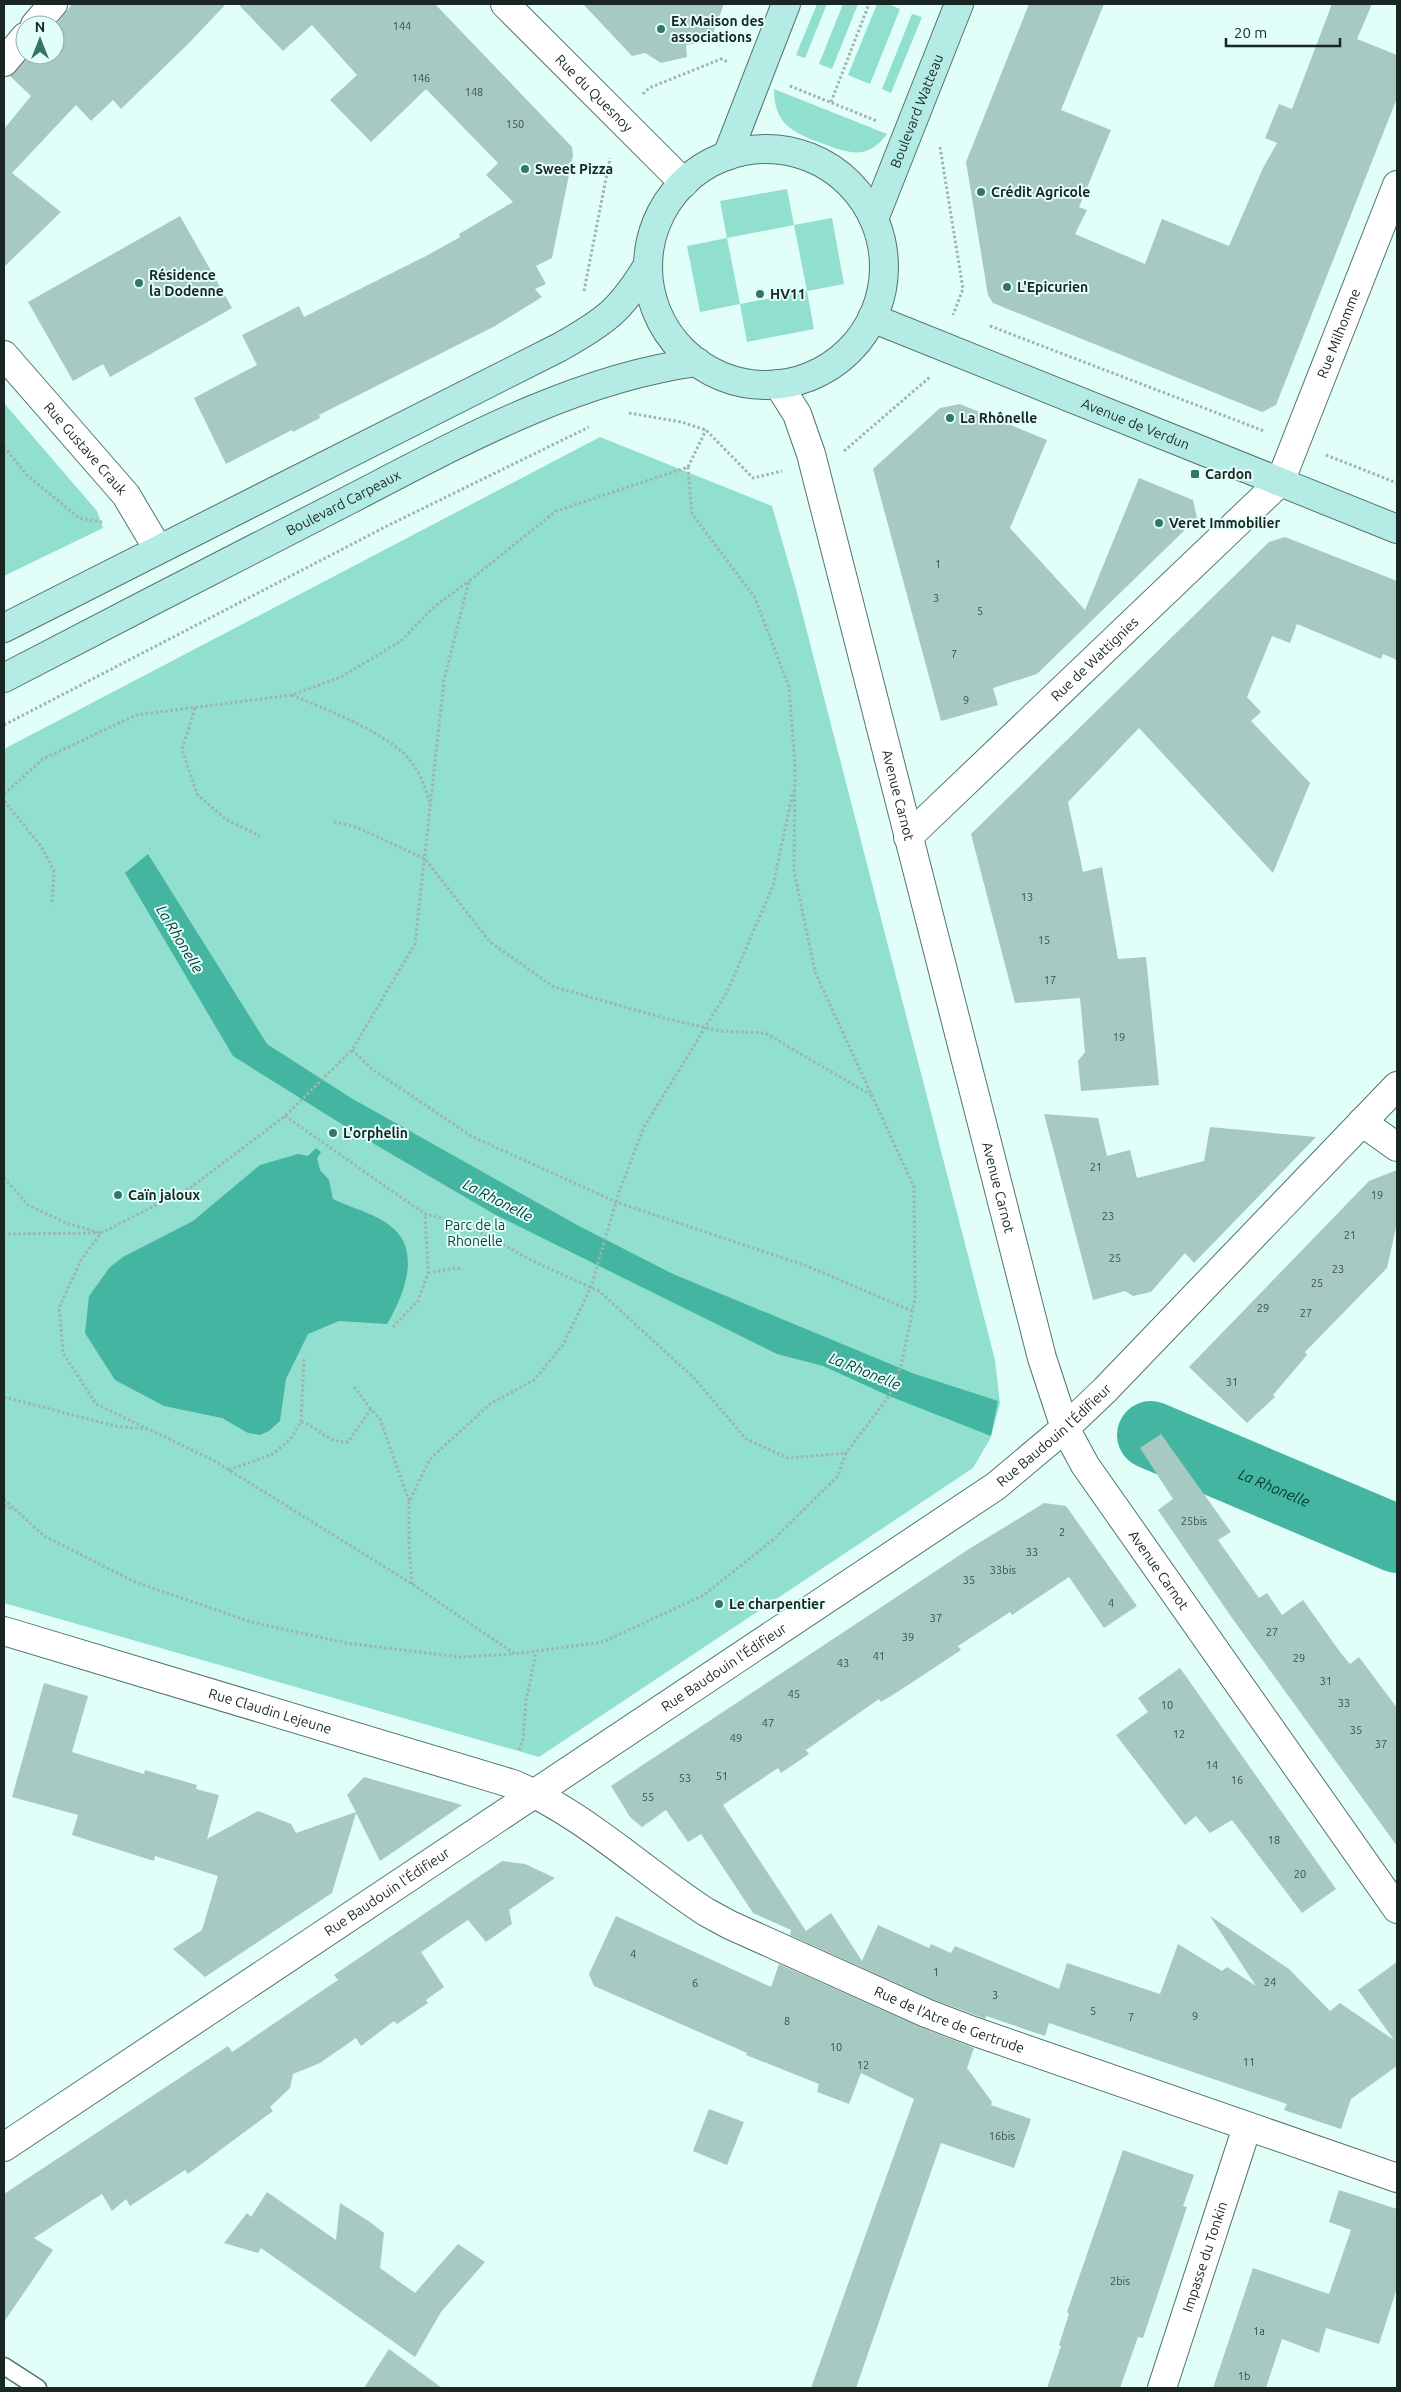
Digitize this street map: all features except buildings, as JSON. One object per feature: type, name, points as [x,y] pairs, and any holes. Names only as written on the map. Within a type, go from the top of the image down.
[{"type":"main road","points":[[727,156],[786,4]]},
{"type":"main road","name":"Boulevard Watteau","points":[[874,219],[959,4]]},
{"type":"main road","points":[[770,149],[813,158],[832,169],[850,183],[864,200],[881,238],[884,269],[880,299],[872,318],[856,343],[833,364],[807,377],[778,384],[756,384],[715,373],[697,362],[678,345],[659,315],[652,296],[648,265],[656,225],[671,198],[684,183],[700,170],[727,156],[770,149]]},
{"type":"main road","points":[[4,628],[582,335],[616,311],[630,295],[648,265]]},
{"type":"main road","name":"Avenue de Verdun","points":[[872,318],[1397,529]]},
{"type":"main road","name":"Boulevard Carpeaux","points":[[4,678],[492,428],[621,377],[654,368],[697,362]]},
{"type":"street","points":[[44,15],[53,4]]},
{"type":"street","name":"Rue du Quesnoy","points":[[505,4],[684,183]]},
{"type":"street","points":[[4,62],[15,49]]},
{"type":"street","name":"Rue Milhomme","points":[[1280,482],[1397,185]]},
{"type":"street","name":"Rue Gustave Crauk","points":[[4,355],[116,482],[139,514],[158,549]]},
{"type":"street","name":"Avenue Carnot","points":[[778,384],[797,414],[811,454],[1042,1358],[1065,1428],[1085,1465],[1397,1909]]},
{"type":"street","name":"Rue de Wattignies","points":[[908,837],[1280,482]]},
{"type":"street","name":"Rue Baudouin l'Édifieur","points":[[4,2147],[996,1486],[1065,1428],[1105,1390],[1397,1086]]},
{"type":"street","points":[[1362,1122],[1397,1147]]},
{"type":"street","name":"Rue Claudin Lejeune","points":[[4,1630],[491,1776],[535,1793]]},
{"type":"street","name":"Rue de l'Atre de Gertrude","points":[[535,1793],[571,1816],[686,1899],[730,1925],[950,2022],[1397,2178]]},
{"type":"street","name":"Impasse du Tonkin","points":[[1162,2388],[1247,2127]]},
{"type":"lane","points":[[4,2366],[38,2388]]},
{"type":"path","points":[[831,102],[869,4]]},
{"type":"path","points":[[649,88],[721,59]]},
{"type":"path","points":[[785,84],[882,123]]},
{"type":"path","points":[[939,146],[963,289]]},
{"type":"path","points":[[582,335],[582,302],[610,155]]},
{"type":"path","points":[[954,312],[964,316]]},
{"type":"path","points":[[982,323],[1397,484]]},
{"type":"path","points":[[837,457],[929,380]]},
{"type":"path","points":[[620,411],[681,422],[706,430],[753,478]]},
{"type":"path","points":[[4,726],[385,527],[590,426]]},
{"type":"path","points":[[4,1500],[44,1536],[135,1582],[251,1622],[346,1643],[459,1657],[536,1652],[603,1642],[704,1595],[774,1539],[837,1477],[846,1454],[888,1396],[902,1366],[915,1299],[914,1187],[815,972],[794,871],[795,784],[789,687],[755,598],[692,514],[688,467],[706,430]]},
{"type":"path","points":[[4,447],[28,476],[79,518],[103,522],[139,514]]},
{"type":"path","points":[[4,794],[43,759],[136,715],[292,694],[341,677],[401,641],[434,607],[556,511],[688,467]]},
{"type":"path","points":[[4,1234],[101,1233],[190,1188],[285,1116],[352,1050],[415,944],[444,680],[469,581]]},
{"type":"path","points":[[292,694],[347,718],[401,750],[424,782],[431,807]]},
{"type":"path","points":[[195,708],[182,749],[197,794],[225,819],[260,836]]},
{"type":"path","points":[[409,1502],[430,1459],[490,1404],[534,1380],[563,1345],[599,1266],[616,1202],[644,1127],[727,992],[773,886],[795,784]]},
{"type":"path","points":[[4,801],[41,846],[54,871],[52,905]]},
{"type":"path","points":[[334,822],[356,827],[425,859],[490,942],[554,986],[664,1018],[720,1031],[765,1033],[873,1096]]},
{"type":"path","points":[[352,1050],[372,1069],[471,1136],[616,1202],[807,1266],[912,1311]]},
{"type":"path","points":[[285,1116],[425,1214],[464,1224],[537,1263],[599,1291],[694,1378],[746,1439],[788,1458],[846,1454]]},
{"type":"path","points":[[4,1178],[28,1205],[66,1222],[101,1233]]},
{"type":"path","points":[[393,1327],[418,1301],[428,1273],[425,1214]]},
{"type":"path","points":[[101,1233],[81,1260],[59,1308],[63,1353],[96,1404],[212,1460],[412,1584],[515,1654]]},
{"type":"path","points":[[428,1273],[456,1268],[463,1269]]},
{"type":"path","points":[[228,1470],[273,1454],[291,1438],[301,1422],[304,1358]]},
{"type":"path","points":[[354,1387],[380,1420],[409,1502],[409,1548],[412,1584]]},
{"type":"path","points":[[4,1397],[115,1426],[150,1430]]},
{"type":"path","points":[[301,1422],[308,1424],[334,1442],[348,1442],[371,1409]]},
{"type":"path","points":[[4,1506],[17,1511]]},
{"type":"path","points":[[491,1776],[519,1750],[523,1740],[526,1701],[536,1652]]},
{"type":"green space","points":[[817,4],[827,4],[805,58],[796,55]]},
{"type":"green space","points":[[843,4],[858,4],[832,69],[819,64]]},
{"type":"green space","points":[[877,4],[888,4],[900,9],[870,84],[848,75]]},
{"type":"green space","points":[[912,14],[922,17],[891,93],[882,89]]},
{"type":"green space","points":[[774,89],[887,134],[880,143],[872,148],[857,152],[840,150],[811,139],[793,130],[781,119],[777,111]]},
{"type":"green space","points":[[787,189],[794,225],[727,238],[720,201]]},
{"type":"green space","points":[[832,218],[844,284],[807,291],[794,225]]},
{"type":"green space","points":[[727,238],[740,304],[700,312],[687,246]]},
{"type":"green space","points":[[807,291],[814,329],[747,342],[740,304]]},
{"type":"green space","points":[[4,403],[97,511],[103,528],[4,576]]},
{"type":"green space","name":"Parc de la Rhonelle","points":[[600,437],[772,506],[796,589],[995,1360],[1000,1404],[990,1439],[973,1468],[539,1757],[4,1603],[4,749]]},
{"type":"water","points":[[148,854],[267,1044],[351,1098],[579,1226],[673,1274],[912,1373],[998,1401],[991,1436],[889,1396],[823,1366],[777,1354],[494,1214],[364,1138],[233,1056],[125,873]]},
{"type":"water","points":[[316,1148],[321,1152],[317,1158],[320,1170],[329,1180],[333,1199],[366,1212],[389,1224],[403,1240],[408,1264],[406,1277],[403,1290],[387,1324],[339,1321],[308,1334],[286,1379],[280,1421],[269,1431],[260,1435],[248,1433],[222,1418],[164,1406],[115,1380],[85,1333],[89,1296],[110,1267],[123,1257],[193,1221],[260,1165],[298,1154],[308,1156]]},
{"type":"waterway","name":"La Rhonelle","points":[[1151,1435],[1397,1539]]},
{"type":"place","name":"Ex Maison des associations","points":[[661,29]]},
{"type":"place","name":"Sweet Pizza","points":[[525,169]]},
{"type":"place","name":"Crédit Agricole","points":[[981,192]]},
{"type":"place","name":"Résidence la Dodenne","points":[[139,283]]},
{"type":"place","name":"L'Epicurien","points":[[1007,287]]},
{"type":"place","name":"HV11","points":[[760,294]]},
{"type":"place","name":"La Rhônelle","points":[[950,418]]},
{"type":"place","name":"Cardon","points":[[1195,474]]},
{"type":"place","name":"Veret Immobilier","points":[[1159,523]]},
{"type":"place","name":"L'orphelin","points":[[333,1133]]},
{"type":"place","name":"Caïn jaloux","points":[[118,1195]]},
{"type":"place","name":"Le charpentier","points":[[719,1604]]}]
